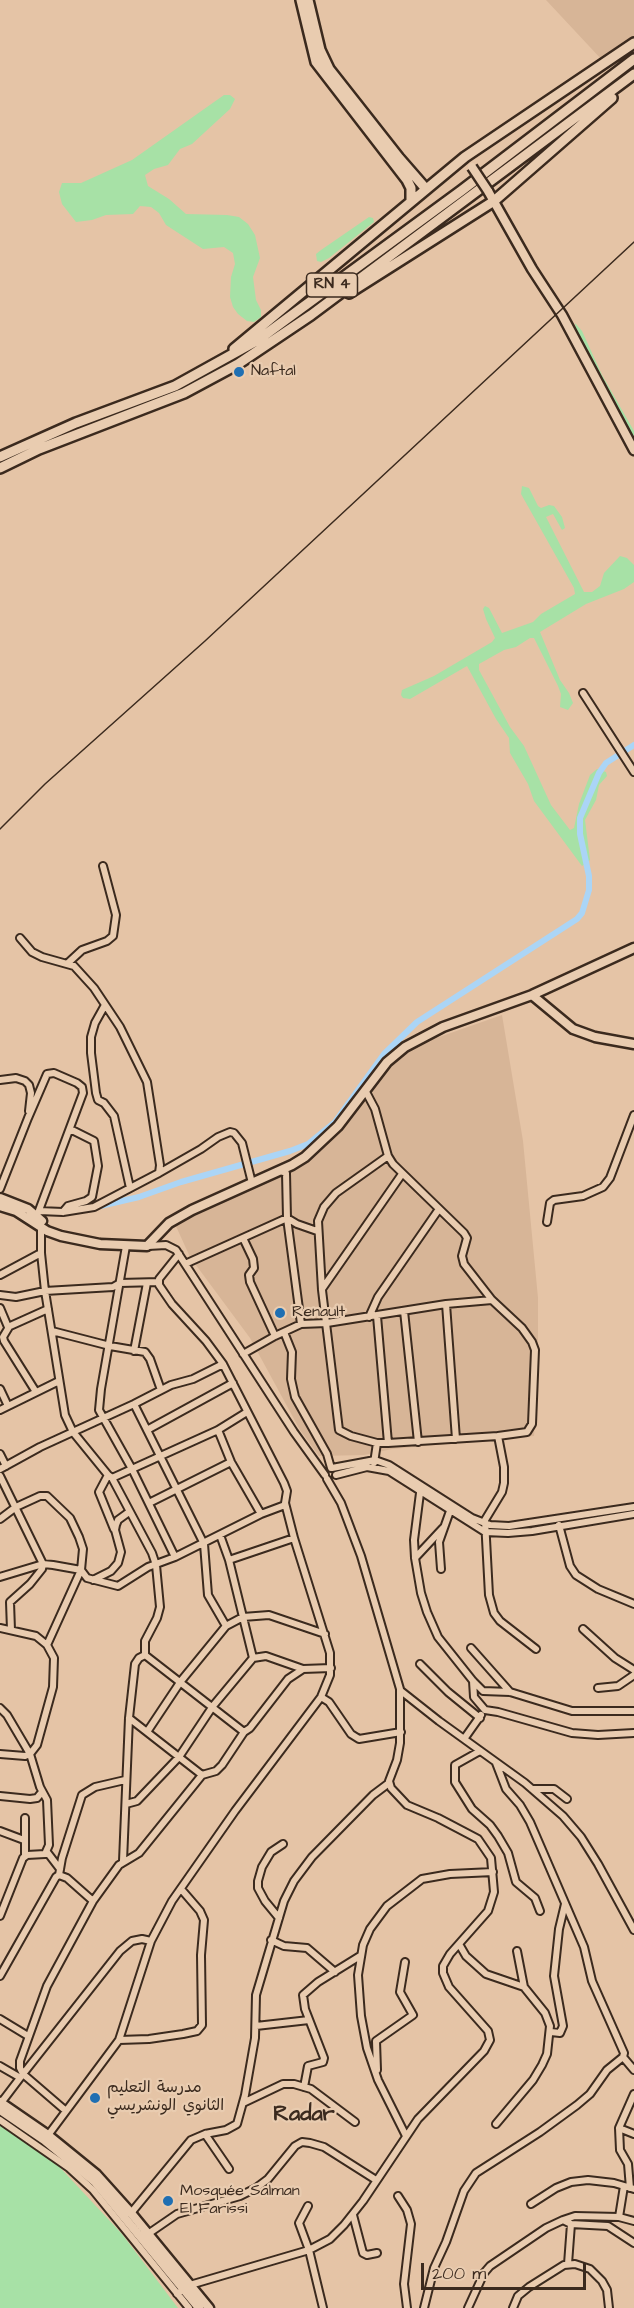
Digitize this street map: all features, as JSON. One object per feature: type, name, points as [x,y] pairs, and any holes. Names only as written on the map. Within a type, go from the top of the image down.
[{"type":"highway","points":[[301,0],[316,62],[407,180],[411,188],[411,201]]},
{"type":"highway","points":[[308,0],[324,61],[426,189]]},
{"type":"highway","name":"RN 4","points":[[215,365],[465,157],[634,43]]},
{"type":"highway","name":"RN 4","points":[[0,457],[76,423],[175,386],[258,340],[461,191],[634,59]]},
{"type":"highway","name":"RN 4","points":[[0,468],[39,449],[184,393],[238,364],[311,315],[634,74]]},
{"type":"highway","points":[[311,315],[372,280],[495,201],[634,79]]},
{"type":"main road","points":[[465,157],[495,201],[532,269],[562,315],[634,449]]},
{"type":"main road","points":[[0,1198],[28,1209],[52,1232],[100,1244],[147,1246],[169,1223],[192,1210],[280,1171],[305,1157],[325,1140],[387,1062],[405,1047],[443,1027],[532,995],[634,948]]},
{"type":"main road","points":[[532,995],[573,1029],[595,1037],[634,1044]]},
{"type":"main road","points":[[0,1206],[38,1219]]},
{"type":"main road","points":[[0,2105],[96,2174],[131,2213],[145,2236],[199,2308]]},
{"type":"main road","points":[[46,2138],[95,2182],[145,2236]]},
{"type":"main road","points":[[183,2289],[208,2308]]},
{"type":"street","points":[[583,693],[634,772]]},
{"type":"street","points":[[68,963],[82,950],[108,941],[113,936],[116,915],[103,866]]},
{"type":"street","points":[[20,938],[32,952],[42,957],[68,963],[80,971],[120,1027],[147,1082],[160,1165],[159,1173]]},
{"type":"street","points":[[105,1005],[95,1023],[91,1037],[96,1093],[98,1100],[104,1103],[114,1116],[129,1188]]},
{"type":"street","points":[[0,1189],[47,1074],[54,1073],[77,1083],[83,1089],[38,1219],[45,1291],[65,1415],[74,1432],[110,1477],[152,1553],[156,1565],[160,1607],[145,1641],[145,1655]]},
{"type":"street","points":[[0,1080],[16,1078],[29,1085],[31,1093],[28,1118]]},
{"type":"street","points":[[365,1090],[375,1109],[388,1156],[402,1174],[465,1236],[462,1256],[464,1264],[492,1300],[522,1328],[532,1342],[535,1350],[530,1429],[521,1434],[377,1443],[342,1433],[338,1427],[317,1231],[320,1214],[336,1193],[388,1156]]},
{"type":"street","points":[[548,1222],[550,1203],[554,1200],[583,1196],[603,1187],[610,1178],[634,1115]]},
{"type":"street","points":[[63,1212],[68,1206],[87,1201],[92,1197],[98,1166],[94,1141],[70,1129]]},
{"type":"street","points":[[38,1219],[63,1212],[89,1209],[159,1173],[230,1132],[234,1133],[242,1143],[252,1183]]},
{"type":"street","points":[[280,1171],[286,1173],[287,1218],[301,1324]]},
{"type":"street","points":[[322,1290],[402,1174]]},
{"type":"street","points":[[369,1317],[378,1297],[439,1209]]},
{"type":"street","points":[[287,1218],[317,1231]]},
{"type":"street","points":[[185,1263],[287,1218]]},
{"type":"street","points":[[243,1238],[253,1259],[254,1268],[249,1275],[250,1282],[275,1336]]},
{"type":"street","points":[[126,1246],[99,1403],[100,1414],[105,1417],[132,1468],[175,1557]]},
{"type":"street","points":[[131,2213],[191,2140],[204,2134],[226,2130],[234,2126],[239,2119],[256,2026],[256,1995],[265,1971],[271,1940],[289,1889],[312,1857],[373,1795],[389,1783],[397,1760],[401,1732],[401,1691],[361,1556],[337,1495],[174,1247],[147,1246]]},
{"type":"street","points":[[0,1275],[41,1253]]},
{"type":"street","points":[[1,1293],[16,1297],[45,1291],[113,1287],[120,1283],[159,1282],[179,1254]]},
{"type":"street","points":[[46,2138],[119,2040],[151,1941],[167,1910],[235,1811],[321,1696],[331,1668],[325,1634],[285,1505],[287,1491],[284,1483],[223,1364],[206,1341],[172,1304],[159,1282]]},
{"type":"street","points":[[134,1351],[147,1283]]},
{"type":"street","points":[[243,1354],[301,1324],[327,1323],[446,1304],[492,1300]]},
{"type":"street","points":[[446,1304],[456,1439]]},
{"type":"street","points":[[0,1308],[9,1327]]},
{"type":"street","points":[[36,1392],[2,1343],[9,1327],[48,1309]]},
{"type":"street","points":[[404,1311],[418,1442]]},
{"type":"street","points":[[378,1316],[388,1443]]},
{"type":"street","points":[[52,1331],[148,1354],[160,1390]]},
{"type":"street","points":[[284,1332],[292,1352],[291,1379],[295,1397],[327,1454],[333,1471],[337,1495]]},
{"type":"street","points":[[0,1454],[3,1468],[40,1447],[134,1404],[171,1384],[192,1379],[223,1364]]},
{"type":"street","points":[[0,1410],[59,1381]]},
{"type":"street","points":[[147,1430],[233,1383]]},
{"type":"street","points":[[0,1389],[8,1406]]},
{"type":"street","points":[[134,1404],[204,1544],[208,1595],[226,1626]]},
{"type":"street","points":[[93,1580],[111,1571],[118,1563],[122,1552],[99,1492],[110,1477],[218,1430],[247,1412]]},
{"type":"street","points":[[218,1430],[231,1462],[261,1514]]},
{"type":"street","points":[[498,1436],[504,1467],[504,1483],[502,1492],[486,1517],[487,1583],[494,1613],[508,1629],[536,1649]]},
{"type":"street","points":[[374,1463],[377,1443]]},
{"type":"street","points":[[315,1460],[333,1471]]},
{"type":"street","points":[[149,1503],[231,1462]]},
{"type":"street","points":[[374,1463],[485,1532],[508,1533],[559,1527],[634,1514]]},
{"type":"street","points":[[326,1477],[326,1470],[333,1471],[374,1463],[400,1470],[472,1518],[485,1524],[509,1526],[634,1507]]},
{"type":"street","points":[[326,1477],[333,1471]]},
{"type":"street","points":[[0,1476],[43,1564],[42,1569],[30,1584],[10,1602],[11,1630]]},
{"type":"street","points":[[420,1493],[414,1524],[415,1558],[421,1593],[431,1625],[438,1637],[473,1681],[483,1690],[510,1692],[572,1711],[634,1711]]},
{"type":"street","points":[[0,1518],[16,1507],[40,1496],[47,1496],[70,1518],[80,1537],[83,1549],[81,1570],[47,1645]]},
{"type":"street","points":[[0,1577],[43,1564],[81,1570],[87,1578],[118,1586],[148,1567],[204,1544],[261,1514],[285,1505]]},
{"type":"street","points":[[441,1569],[438,1542],[450,1511]]},
{"type":"street","points":[[115,1530],[118,1520],[129,1512]]},
{"type":"street","points":[[559,1519],[559,1527],[570,1566],[576,1575],[598,1589],[634,1604]]},
{"type":"street","points":[[415,1558],[443,1528]]},
{"type":"street","points":[[220,1534],[229,1560],[253,1658]]},
{"type":"street","points":[[229,1560],[294,1538]]},
{"type":"street","points":[[147,1732],[181,1681],[226,1626],[243,1617],[269,1615],[325,1634]]},
{"type":"street","points":[[0,1628],[36,1636],[47,1645],[54,1658],[53,1688],[37,1744],[30,1754],[19,1756],[0,1754]]},
{"type":"street","points":[[583,1629],[615,1658],[634,1670]]},
{"type":"street","points":[[471,1648],[510,1692]]},
{"type":"street","points":[[145,1655],[213,1706],[243,1732]]},
{"type":"street","points":[[123,1861],[129,1718],[135,1665],[145,1655]]},
{"type":"street","points":[[126,1804],[136,1801],[178,1757],[213,1706],[253,1658],[266,1656],[303,1669],[331,1668]]},
{"type":"street","points":[[420,1664],[448,1692],[480,1718]]},
{"type":"street","points":[[21,2076],[20,2061],[47,1986],[93,1901],[123,1861],[139,1853],[202,1775],[216,1771],[222,1765],[243,1732],[250,1728],[288,1679],[303,1669]]},
{"type":"street","points":[[598,1688],[618,1686],[634,1675]]},
{"type":"street","points":[[473,1681],[474,1696],[485,1710],[572,1733],[634,1734]]},
{"type":"street","points":[[401,1691],[532,1789],[563,1816],[598,1864],[634,1930]]},
{"type":"street","points":[[321,1696],[329,1702],[351,1734],[359,1739],[401,1732]]},
{"type":"street","points":[[0,1708],[7,1715],[30,1754],[42,1792],[48,1803],[49,1845],[47,1852],[60,1872],[93,1901]]},
{"type":"street","points":[[464,1740],[485,1710]]},
{"type":"street","points":[[129,1718],[202,1775]]},
{"type":"street","points":[[480,1751],[455,1765],[455,1782],[472,1809],[490,1825],[498,1836],[508,1853],[516,1882],[535,1898],[540,1911]]},
{"type":"street","points":[[424,2308],[434,2268],[464,2191],[476,2173],[481,2168],[493,2164],[577,2105],[597,2086],[607,2070],[622,2057],[623,2047],[592,1981],[584,1947],[530,1822],[520,1805],[506,1789],[496,1763]]},
{"type":"street","points":[[0,1976],[51,1882],[60,1872],[82,1795],[95,1787],[125,1780]]},
{"type":"street","points":[[183,2289],[309,2250],[336,2234],[352,2215],[418,2119],[484,2050],[490,2040],[485,2026],[448,1987],[444,1978],[443,1966],[459,1944],[489,1911],[494,1892],[491,1858],[480,1841],[438,1818],[407,1805],[393,1792],[389,1783]]},
{"type":"street","points":[[532,1789],[554,1790],[567,1799]]},
{"type":"street","points":[[0,1796],[30,1799],[40,1796],[42,1792]]},
{"type":"street","points":[[0,1916],[25,1855],[25,1818]]},
{"type":"street","points":[[0,1831],[24,1840]]},
{"type":"street","points":[[279,1918],[265,1901],[258,1888],[258,1881],[262,1867],[271,1852],[283,1844]]},
{"type":"street","points":[[25,1855],[47,1852]]},
{"type":"street","points":[[406,2136],[378,2080],[367,2048],[361,2016],[358,1975],[360,1956],[370,1929],[378,1917],[387,1906],[415,1883],[433,1876],[493,1872]]},
{"type":"street","points":[[119,2040],[175,2035],[196,2031],[202,2025],[201,1955],[204,1920],[201,1911],[181,1889]]},
{"type":"street","points":[[551,2031],[559,2034],[563,2029],[554,1976],[559,1929],[565,1903]]},
{"type":"street","points":[[0,2105],[120,1951],[132,1941],[142,1939],[151,1941]]},
{"type":"street","points":[[271,1940],[284,1946],[307,1948],[335,1972]]},
{"type":"street","points":[[459,1944],[466,1956],[486,1974],[524,1987]]},
{"type":"street","points":[[496,2124],[538,2073],[547,2054],[551,2031],[544,2013],[524,1987],[517,1951]]},
{"type":"street","points":[[304,2087],[308,2066],[323,2062],[324,2058],[309,2020],[303,2000],[304,1994],[318,1982],[360,1956]]},
{"type":"street","points":[[378,2080],[376,2041],[413,2014],[400,1992],[405,1962]]},
{"type":"street","points":[[0,2019],[28,2036]]},
{"type":"street","points":[[256,2026],[309,2020]]},
{"type":"street","points":[[622,2057],[634,2070]]},
{"type":"street","points":[[0,2066],[21,2076],[66,2111]]},
{"type":"street","points":[[243,2103],[285,2084],[304,2087],[318,2094],[355,2122]]},
{"type":"street","points":[[619,2217],[630,2188],[628,2164],[620,2150],[619,2128],[634,2094]]},
{"type":"street","points":[[0,2120],[76,2174],[93,2190],[183,2289],[189,2308]]},
{"type":"street","points":[[619,2128],[634,2134]]},
{"type":"street","points":[[204,2134],[229,2169]]},
{"type":"street","points":[[145,2236],[177,2214],[240,2196],[256,2188],[268,2179],[295,2146],[302,2142],[324,2147],[376,2180]]},
{"type":"street","points":[[625,2157],[634,2163]]},
{"type":"street","points":[[531,2204],[571,2181],[588,2180],[630,2188]]},
{"type":"street","points":[[398,2196],[407,2210],[411,2224],[404,2284],[407,2308]]},
{"type":"street","points":[[308,2206],[298,2223],[309,2250],[323,2308]]},
{"type":"street","points":[[352,2215],[363,2253],[367,2255],[377,2253]]},
{"type":"street","points":[[468,2308],[484,2273],[490,2266],[546,2228],[575,2216],[619,2217],[634,2221]]},
{"type":"street","points":[[563,2220],[571,2224],[608,2226],[634,2243]]},
{"type":"street","points":[[568,2264],[571,2224]]},
{"type":"street","points":[[513,2308],[518,2296],[568,2264],[581,2265],[598,2275],[607,2290],[609,2308]]},
{"type":"shaded area","points":[[546,0],[634,0],[634,41],[603,61]]},
{"type":"shaded area","points":[[502,1015],[523,1141],[538,1298],[538,1386],[534,1436],[392,1449],[364,1455],[319,1456],[300,1430],[250,1338],[190,1257],[175,1224],[193,1213],[286,1173],[305,1162],[330,1142],[397,1059],[422,1043]]},
{"type":"green space","points":[[224,95],[230,95],[235,99],[230,109],[192,144],[180,149],[168,165],[154,169],[145,175],[148,186],[169,199],[186,214],[227,215],[239,217],[248,224],[255,235],[260,258],[253,277],[261,317],[254,322],[247,321],[233,307],[230,297],[231,277],[235,264],[233,253],[224,247],[203,249],[166,225],[159,213],[151,207],[140,206],[133,214],[106,215],[76,222],[62,204],[59,192],[62,183],[81,183],[132,160]]},
{"type":"green space","points":[[369,217],[373,218],[374,222],[329,258],[321,262],[317,261],[316,254]]},
{"type":"green space","points":[[575,323],[582,331],[602,375],[634,431],[634,442],[599,378],[576,330]]},
{"type":"green space","points":[[522,486],[529,488],[538,506],[541,508],[554,506],[562,517],[565,528],[562,530],[553,514],[546,517],[584,592],[592,592],[600,586],[604,573],[620,556],[627,558],[634,565],[634,582],[624,589],[586,604],[540,632],[560,680],[573,703],[568,710],[560,707],[561,694],[558,686],[534,638],[504,650],[479,664],[479,670],[510,727],[524,746],[551,805],[570,830],[574,828],[579,804],[590,775],[597,769],[606,772],[607,776],[599,785],[596,800],[585,820],[590,860],[582,866],[534,801],[528,784],[510,753],[509,738],[467,666],[410,699],[403,698],[401,695],[402,690],[434,676],[492,642],[495,638],[486,619],[483,609],[485,606],[489,608],[502,633],[533,622],[541,614],[575,594],[574,588],[521,494]]},
{"type":"green space","points":[[0,2123],[53,2160],[122,2234],[178,2308],[0,2308]]},
{"type":"waterway","points":[[96,1207],[139,1197],[308,1144],[335,1122],[384,1054],[417,1022],[577,919],[582,913],[589,890],[589,876],[580,834],[580,818],[599,773],[606,763],[634,745]]},
{"type":"railway","points":[[0,829],[45,784],[205,641],[634,242]]},
{"type":"place","name":"Naftal","points":[[239,372]]},
{"type":"place","name":"Renault","points":[[280,1313]]},
{"type":"place","name":"مدرسة التعليم الثانوي الونشريسي","points":[[95,2098]]},
{"type":"place","name":"Mosquée Salman El Farissi","points":[[168,2201]]},
{"type":"district","name":"Radar","points":[[304,2115]]}]
